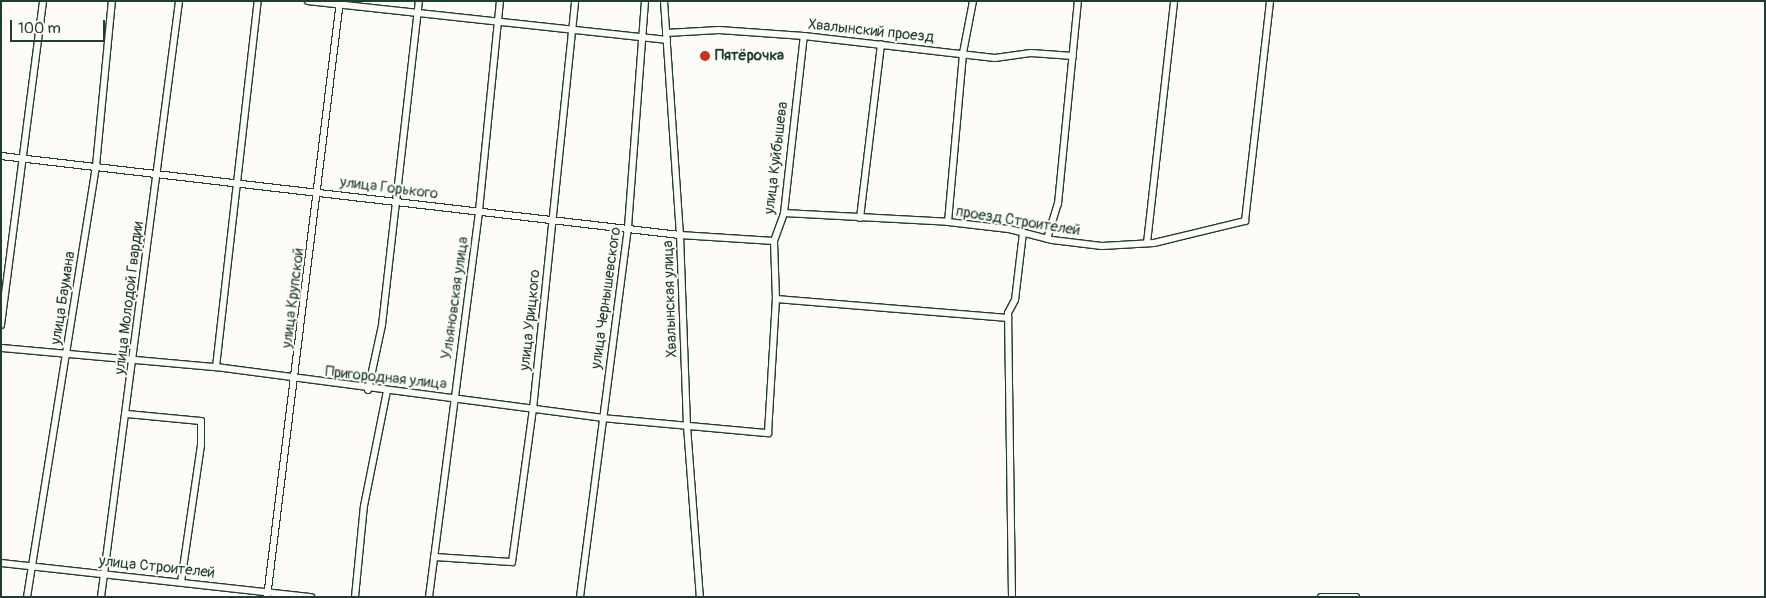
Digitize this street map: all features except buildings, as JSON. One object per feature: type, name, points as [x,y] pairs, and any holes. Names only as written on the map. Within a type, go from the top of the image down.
[{"type":"street","points":[[1,325],[43,1]]},
{"type":"street","name":"улица Баумана","points":[[27,597],[96,166],[112,1]]},
{"type":"street","name":"улица Молодой Гвардии","points":[[101,597],[134,361],[179,1]]},
{"type":"street","points":[[216,367],[258,1]]},
{"type":"street","name":"Хвалынский проезд","points":[[308,1],[340,3],[571,32],[644,38],[719,30],[804,36],[995,58],[1031,53],[1073,56]]},
{"type":"street","points":[[368,390],[382,325],[419,1]]},
{"type":"street","name":"Ульяновская улица","points":[[429,597],[479,211],[500,1]]},
{"type":"street","name":"улица Урицкого","points":[[434,556],[512,562],[533,409],[575,1]]},
{"type":"street","name":"улица Чернышевского","points":[[580,597],[628,227],[644,38],[645,1]]},
{"type":"street","name":"Хвалынская улица","points":[[664,1],[680,235],[687,426],[700,597]]},
{"type":"street","points":[[948,222],[963,53],[973,1]]},
{"type":"street","points":[[1047,239],[1058,204],[1078,1]]},
{"type":"street","points":[[1147,244],[1174,1]]},
{"type":"street","name":"проезд Строителей","points":[[784,213],[948,222],[1023,233],[1047,239],[1102,246],[1147,244],[1245,221],[1270,1]]},
{"type":"street","name":"улица Крупской","points":[[267,595],[296,380],[340,3]]},
{"type":"street","name":"улица Куйбышева","points":[[768,433],[776,299],[774,241],[784,213],[804,36]]},
{"type":"street","points":[[860,218],[881,44]]},
{"type":"street","name":"улица Горького","points":[[1,156],[554,218],[680,235],[774,241]]},
{"type":"street","points":[[1012,597],[1008,318],[1015,300],[1023,233]]},
{"type":"street","points":[[776,299],[1008,318]]},
{"type":"street","name":"Пригородная улица","points":[[1,348],[216,367],[368,390],[454,398],[602,418],[768,433]]},
{"type":"street","points":[[355,597],[364,506],[387,391]]},
{"type":"street","points":[[127,414],[201,421],[201,445],[181,582]]},
{"type":"street","name":"улица Строителей","points":[[1,563],[181,582],[267,595],[311,597]]},
{"type":"street","points":[[1321,597],[1356,597]]},
{"type":"place","name":"Пятёрочка","points":[[705,56]]}]
